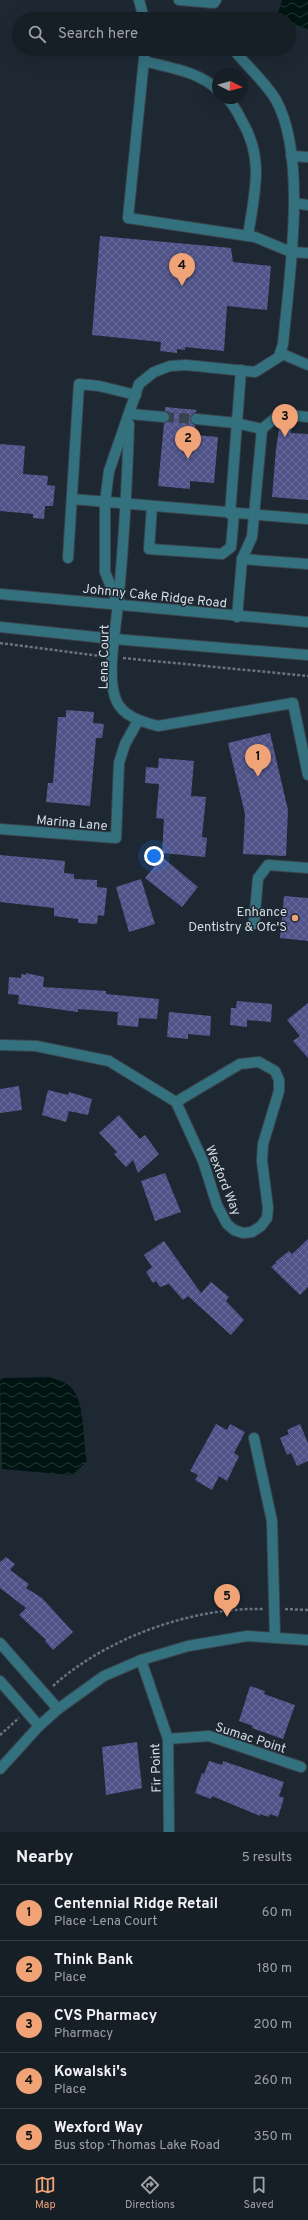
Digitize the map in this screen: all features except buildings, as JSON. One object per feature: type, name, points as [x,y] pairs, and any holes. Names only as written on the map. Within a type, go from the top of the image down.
[{"type":"street","points":[[139,0],[142,12]]},
{"type":"street","points":[[179,0],[214,3],[216,0]]},
{"type":"street","points":[[144,56],[128,218],[248,236],[291,252],[308,253]]},
{"type":"street","points":[[118,604],[105,572],[105,502],[109,471],[130,414],[139,384],[154,372],[170,366],[186,365],[255,372],[268,366],[279,357],[283,344],[294,203],[291,156],[286,123],[276,99],[239,56]]},
{"type":"street","points":[[144,61],[192,73],[212,84]]},
{"type":"street","points":[[233,104],[249,132],[256,152],[256,181],[248,236]]},
{"type":"street","points":[[291,156],[308,157]]},
{"type":"street","points":[[294,203],[308,205]]},
{"type":"street","points":[[280,353],[308,365]]},
{"type":"street","points":[[152,506],[149,549],[222,554],[231,547],[236,423],[241,370]]},
{"type":"street","points":[[68,558],[79,384],[99,386],[136,395]]},
{"type":"street","points":[[130,414],[164,417]]},
{"type":"street","name":"Lena Court","points":[[130,414],[118,604],[113,657],[113,684],[116,701],[138,721],[158,726],[293,703],[308,775]]},
{"type":"street","points":[[237,617],[242,559],[252,536],[255,515],[262,429],[280,414],[308,417]]},
{"type":"street","points":[[196,419],[236,423],[262,429]]},
{"type":"street","points":[[72,499],[232,514],[308,519]]},
{"type":"street","points":[[242,559],[308,564]]},
{"type":"street","name":"Johnny Cake Ridge Road","points":[[0,594],[118,604],[237,617],[308,622]]},
{"type":"street","points":[[0,627],[114,639],[308,655]]},
{"type":"street","name":"Marina Lane","points":[[0,829],[116,838],[119,763],[125,744],[138,721]]},
{"type":"street","points":[[254,924],[258,878],[268,865],[308,868]]},
{"type":"street","points":[[0,1046],[36,1046],[109,1061],[176,1102]]},
{"type":"street","name":"Wexford Way","points":[[259,1062],[275,1071],[279,1080],[279,1091],[263,1144],[262,1161],[268,1208],[267,1218],[261,1226],[252,1232],[243,1233],[234,1230],[227,1224],[217,1205],[203,1161],[176,1102],[240,1064],[259,1062]]},
{"type":"street","points":[[254,1438],[272,1521],[275,1638]]},
{"type":"street","points":[[0,1769],[39,1726],[58,1709],[104,1676],[141,1660],[188,1646],[240,1638],[308,1640]]},
{"type":"street","points":[[0,1642],[58,1709]]},
{"type":"street","name":"Fir Point","points":[[141,1660],[168,1739],[169,1832]]},
{"type":"street","points":[[0,1681],[39,1726]]},
{"type":"street","name":"Sumac Point","points":[[168,1739],[209,1736],[301,1767]]},
{"type":"path","points":[[0,644],[113,657],[308,676]]},
{"type":"water","points":[[282,0],[308,0],[308,29],[296,26],[296,12],[278,12]]},
{"type":"water","points":[[49,1377],[67,1384],[73,1390],[78,1399],[83,1420],[87,1461],[72,1475],[2,1469],[0,1380],[4,1378]]},
{"type":"tunnel","points":[[164,417],[196,419]]},
{"type":"place","name":"Kowalski's","points":[[182,286]]},
{"type":"place","name":"CVS Pharmacy","points":[[285,437]]},
{"type":"place","name":"Think Bank","points":[[188,459]]},
{"type":"place","name":"Centennial Ridge Retail","points":[[258,777]]},
{"type":"place","name":"Enhance Dentistry & Ofc'S","points":[[295,918]]},
{"type":"place","name":"Wexford Way","points":[[227,1617]]}]
